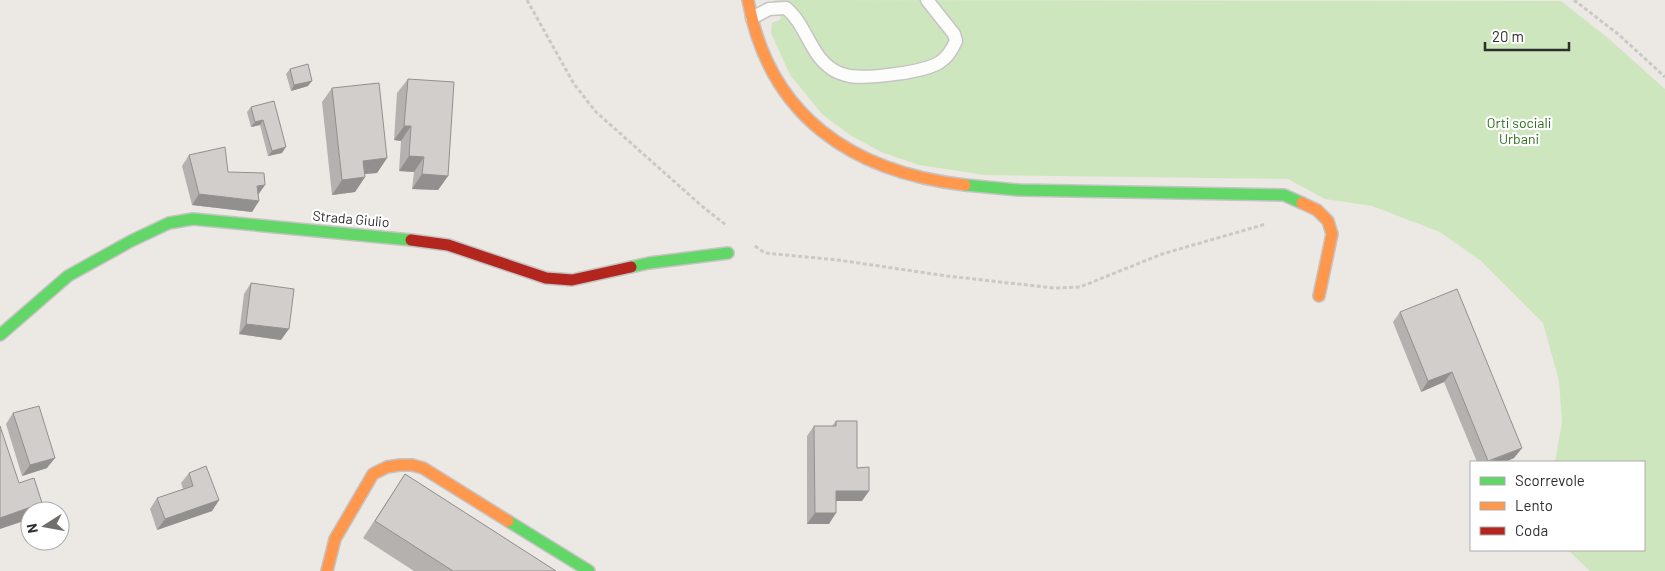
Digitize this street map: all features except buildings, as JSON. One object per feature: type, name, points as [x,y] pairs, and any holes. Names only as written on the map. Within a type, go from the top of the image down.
[{"type":"street","points":[[748,0],[757,39],[776,79],[809,122],[840,145],[873,164],[915,178],[976,188],[1284,195],[1317,210],[1328,221],[1332,234],[1319,296]]},
{"type":"street","name":"Strada Giulio","points":[[0,335],[68,276],[168,223],[194,219],[448,245],[546,278],[572,280],[650,263],[728,253]]},
{"type":"street","points":[[327,571],[335,539],[373,474],[387,467],[412,465],[423,468],[588,571]]},
{"type":"lane","points":[[752,18],[769,9],[786,8],[794,15],[818,56],[832,69],[849,76],[921,71],[940,62],[951,52],[956,41],[954,34],[927,0]]},
{"type":"path","points":[[526,0],[574,84],[596,112],[703,207],[732,228]]},
{"type":"path","points":[[1574,0],[1618,34],[1665,77]]},
{"type":"path","points":[[753,244],[765,253],[838,260],[947,276],[1054,288],[1080,287],[1162,254],[1270,223]]},
{"type":"green space","name":"Orti sociali Urbani","points":[[774,0],[1561,1],[1608,38],[1665,89],[1665,571],[1590,571],[1569,551],[1645,551],[1645,461],[1555,461],[1562,422],[1559,381],[1543,323],[1481,261],[1440,232],[1372,206],[1325,199],[1288,179],[985,175],[919,165],[881,152],[850,135],[822,114],[790,75],[771,33],[772,23],[781,19]]},
{"type":"traffic: fast","points":[[965,185],[1019,190],[1284,195],[1302,203]]},
{"type":"traffic: fast","points":[[0,335],[68,276],[131,241],[169,223],[193,219],[411,240]]},
{"type":"traffic: fast","points":[[631,267],[728,253]]},
{"type":"traffic: fast","points":[[508,521],[589,571]]},
{"type":"traffic: slow","points":[[748,0],[759,41],[775,76],[796,107],[822,132],[853,152],[887,167],[924,178],[965,185]]},
{"type":"traffic: slow","points":[[1302,203],[1317,210],[1328,221],[1332,234],[1319,296]]},
{"type":"traffic: slow","points":[[327,571],[335,539],[373,474],[387,467],[412,465],[423,468],[508,521]]},
{"type":"traffic: jam","points":[[411,240],[448,245],[546,278],[572,280],[631,267]]}]
